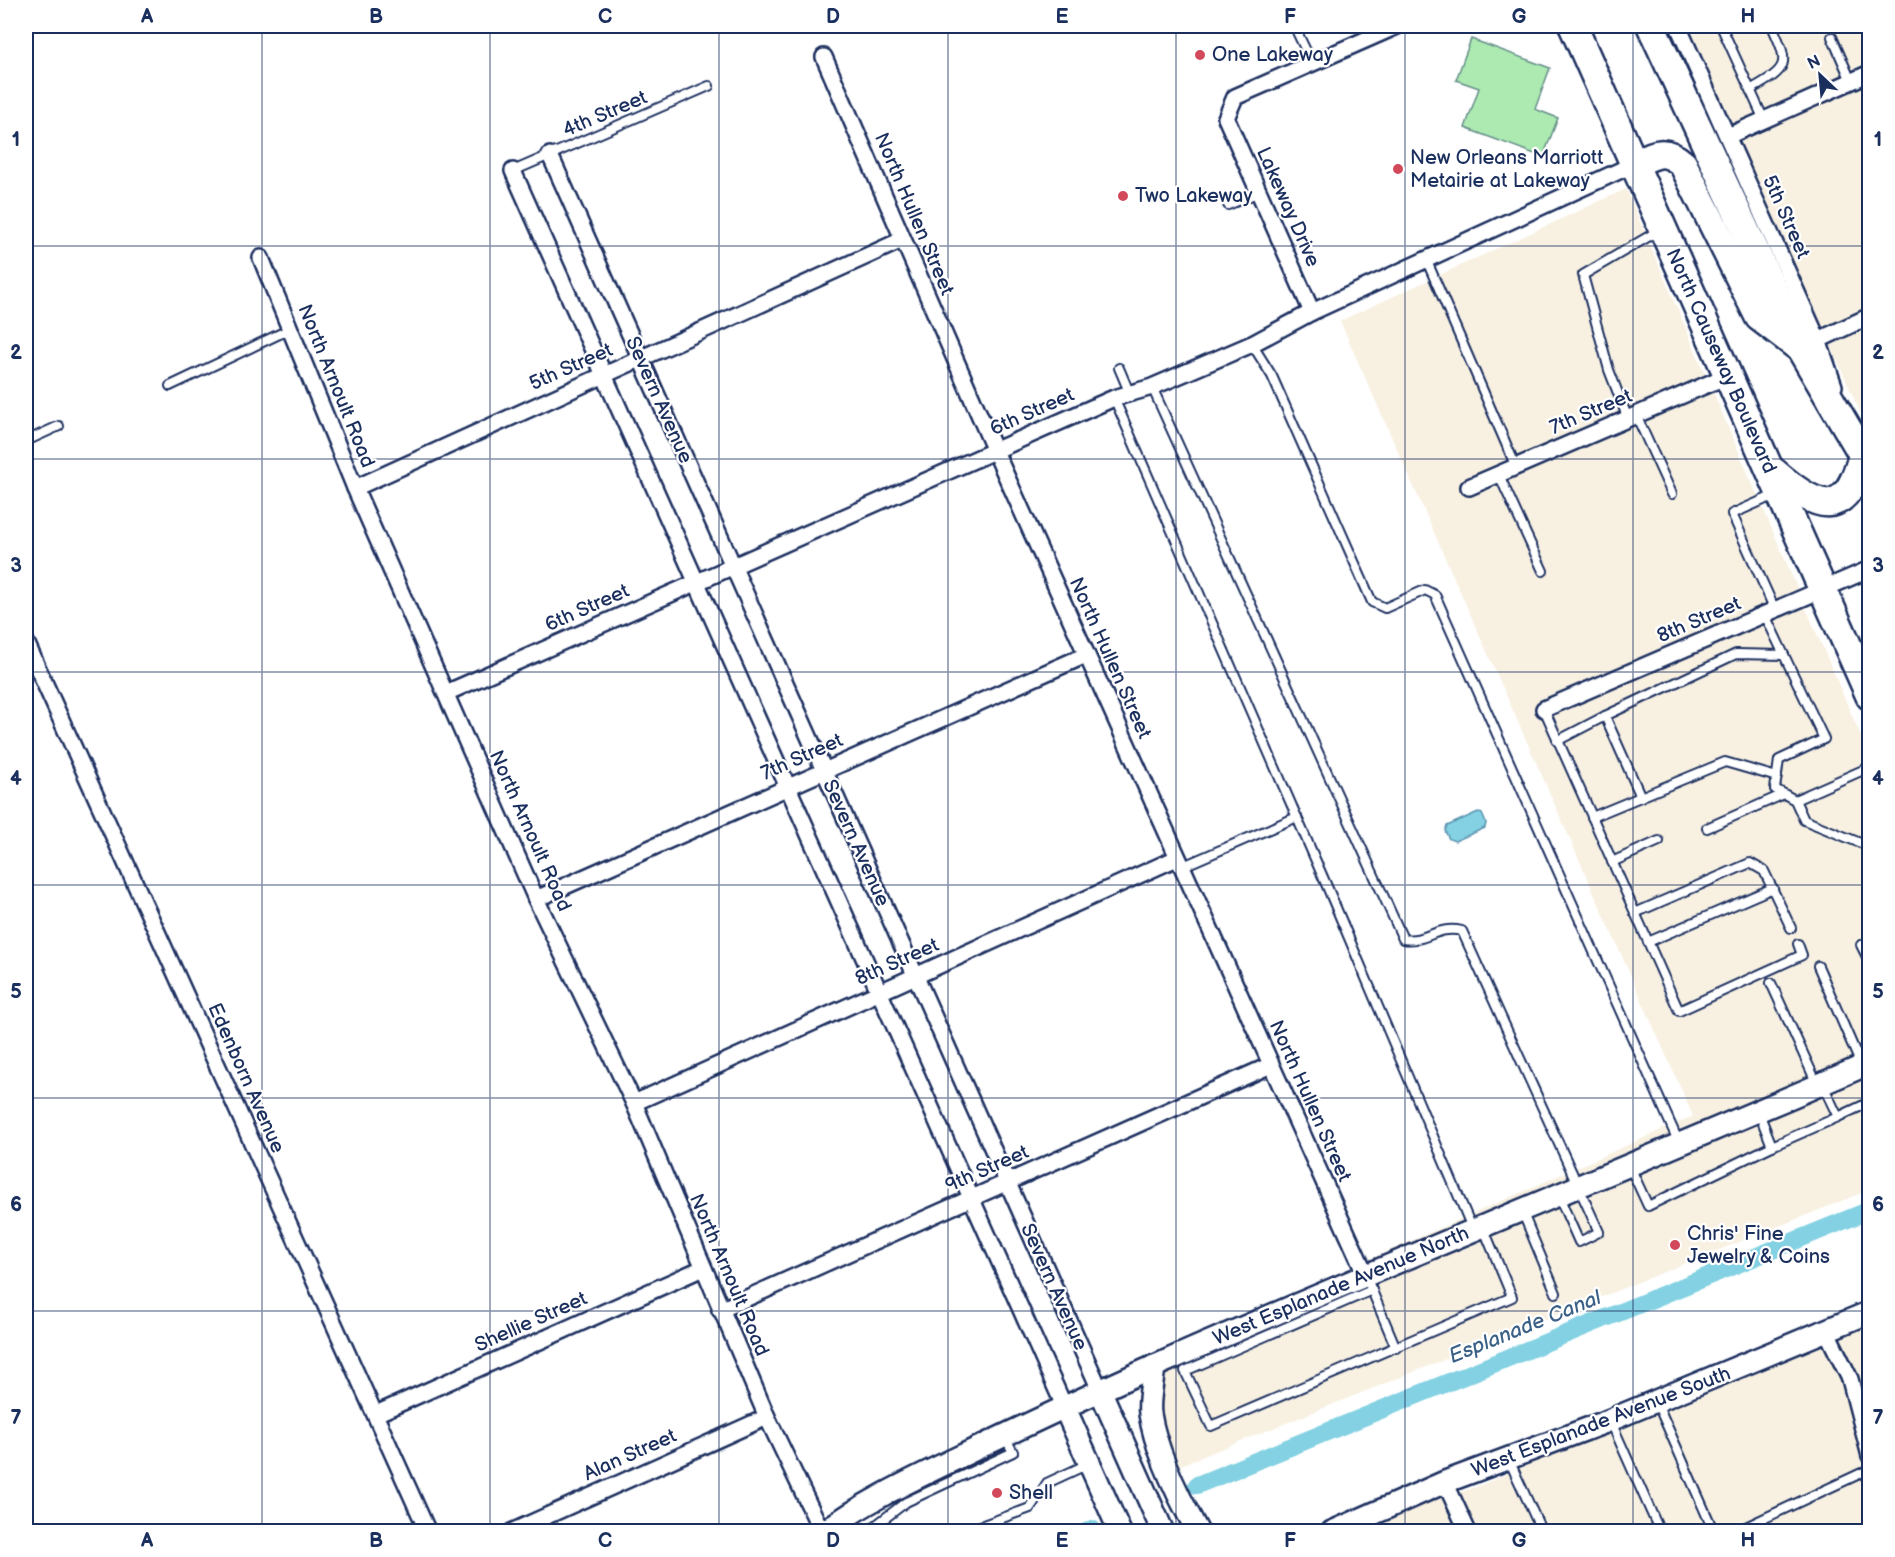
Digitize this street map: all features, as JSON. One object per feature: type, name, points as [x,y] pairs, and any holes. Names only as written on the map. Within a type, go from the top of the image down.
[{"type":"highway","name":"North Causeway Boulevard","points":[[1573,26],[1632,165],[1729,375],[1869,696]]},
{"type":"highway","points":[[1661,29],[1848,429],[1866,460],[1847,493],[1836,501],[1821,503],[1802,496],[1769,468]]},
{"type":"highway","points":[[1632,165],[1659,153],[1674,156],[1683,164],[1759,317],[1809,344]]},
{"type":"main road","name":"West Esplanade Avenue North","points":[[829,1527],[952,1471],[1004,1435],[1064,1406],[1154,1366],[1269,1325],[1369,1282],[1477,1228],[1867,1065]]},
{"type":"main road","name":"West Esplanade Avenue South","points":[[1338,1530],[1445,1482],[1611,1420],[1827,1332],[1869,1312]]},
{"type":"main road","points":[[1154,1366],[1150,1413],[1165,1461],[1181,1500],[1198,1532]]},
{"type":"main road","name":"Severn Avenue","points":[[1100,1390],[1163,1532]]},
{"type":"main road","name":"Severn Avenue","points":[[1064,1406],[1120,1532]]},
{"type":"street","points":[[1312,63],[1397,26]]},
{"type":"street","name":"5th Street","points":[[1661,29],[1728,136],[1809,344]]},
{"type":"street","name":"North Hullen Street","points":[[824,57],[995,451],[1369,1282]]},
{"type":"street","name":"Lakeway Drive","points":[[1312,63],[1235,97],[1226,118],[1312,312]]},
{"type":"street","points":[[1728,136],[1869,73]]},
{"type":"street","name":"Severn Avenue","points":[[550,155],[1100,1390]]},
{"type":"street","name":"6th Street","points":[[446,693],[1114,398],[1152,387],[1252,344],[1312,312],[1632,165]]},
{"type":"street","name":"Severn Avenue","points":[[513,171],[1064,1406]]},
{"type":"street","name":"5th Street","points":[[355,488],[902,240]]},
{"type":"street","name":"North Arnoult Road","points":[[261,258],[355,488],[536,899],[634,1104],[767,1417],[829,1527]]},
{"type":"street","points":[[1809,344],[1869,316]]},
{"type":"street","name":"7th Street","points":[[1469,487],[1729,375]]},
{"type":"street","name":"8th Street","points":[[1544,709],[1869,569]]},
{"type":"street","name":"Edenborn Avenue","points":[[26,642],[428,1532]]},
{"type":"street","name":"7th Street","points":[[536,899],[1086,655]]},
{"type":"street","name":"8th Street","points":[[634,1104],[879,992],[1179,862]]},
{"type":"street","name":"9th Street","points":[[720,1310],[1271,1065]]},
{"type":"street","name":"Shellie Street","points":[[376,1414],[703,1268]]},
{"type":"street","points":[[1827,1332],[1850,1379],[1869,1456]]},
{"type":"street","name":"Alan Street","points":[[511,1532],[767,1417]]},
{"type":"street","points":[[1445,1482],[1468,1532]]},
{"type":"lane","points":[[1721,26],[1764,120]]},
{"type":"lane","points":[[1750,90],[1774,76],[1783,64],[1785,54],[1772,26]]},
{"type":"lane","points":[[1297,32],[1312,63]]},
{"type":"lane","points":[[1832,37],[1851,81]]},
{"type":"lane","name":"4th Street","points":[[513,171],[709,86]]},
{"type":"lane","points":[[1228,205],[1259,192]]},
{"type":"lane","points":[[1662,229],[1583,275],[1609,370],[1672,494]]},
{"type":"lane","points":[[1426,259],[1516,467]]},
{"type":"lane","points":[[170,386],[290,329]]},
{"type":"lane","points":[[1252,344],[1272,376],[1372,602],[1385,608],[1425,590],[1435,595],[1679,1144]]},
{"type":"lane","points":[[1119,368],[1130,394]]},
{"type":"lane","points":[[1152,387],[1403,939],[1415,941],[1448,928],[1462,931],[1599,1232],[1579,1242],[1558,1195]]},
{"type":"lane","points":[[1114,398],[1477,1228],[1512,1297],[1211,1426],[1185,1371],[1269,1325]]},
{"type":"lane","points":[[26,441],[59,426]]},
{"type":"lane","points":[[1498,475],[1543,571]]},
{"type":"lane","points":[[1780,493],[1732,514],[1784,655],[1824,739],[1779,760],[1775,789],[1795,800],[1804,820],[1869,848]]},
{"type":"lane","points":[[1557,741],[1736,654],[1784,655]]},
{"type":"lane","points":[[1544,709],[1679,1011],[1802,955],[1798,944]]},
{"type":"lane","points":[[1605,716],[1641,796]]},
{"type":"lane","points":[[1592,817],[1725,762],[1777,777]]},
{"type":"lane","points":[[1795,800],[1869,767]]},
{"type":"lane","points":[[1707,828],[1784,794]]},
{"type":"lane","points":[[1179,862],[1297,817]]},
{"type":"lane","points":[[1612,862],[1659,841]]},
{"type":"lane","points":[[1635,913],[1750,863],[1764,870],[1791,928]]},
{"type":"lane","points":[[1648,942],[1773,888]]},
{"type":"lane","points":[[1862,945],[1869,963]]},
{"type":"lane","points":[[1818,966],[1867,1065]]},
{"type":"lane","points":[[1771,983],[1838,1117]]},
{"type":"lane","points":[[1630,1166],[1648,1206],[1869,1102]]},
{"type":"lane","points":[[1758,1112],[1772,1146]]},
{"type":"lane","points":[[1522,1209],[1556,1293]]},
{"type":"lane","points":[[1369,1282],[1396,1348]]},
{"type":"lane","points":[[1656,1401],[1714,1532]]},
{"type":"lane","points":[[1611,1420],[1660,1532]]},
{"type":"lane","points":[[1509,1458],[1542,1532]]},
{"type":"lane","points":[[964,1532],[1030,1508],[1047,1483],[1090,1464]]},
{"type":"lane","points":[[1735,1532],[1869,1469]]},
{"type":"lane","points":[[867,1532],[902,1495]]},
{"type":"lane","points":[[829,1527],[861,1532]]},
{"type":"shaded area","points":[[1689,26],[1869,26],[1869,432]]},
{"type":"shaded area","points":[[1626,189],[1869,755],[1869,1190],[1176,1467],[1131,1365],[1693,1116],[1340,321]]},
{"type":"shaded area","points":[[1869,1322],[1869,1531],[1340,1532],[1476,1487]]},
{"type":"green space","points":[[1471,39],[1550,68],[1535,109],[1558,118],[1543,157],[1465,128],[1479,88],[1456,80]]},
{"type":"water","points":[[1478,812],[1482,814],[1486,823],[1485,828],[1455,841],[1449,839],[1445,831],[1447,826]]},
{"type":"waterway","name":"Esplanade Canal","points":[[1197,1485],[1870,1210]]},
{"type":"waterway","name":"Esplanade Canal","points":[[1086,1532],[1092,1529]]},
{"type":"place","name":"One Lakeway","points":[[1200,55]]},
{"type":"place","name":"New Orleans Marriott Metairie at Lakeway","points":[[1398,169]]},
{"type":"place","name":"Two Lakeway","points":[[1123,196]]},
{"type":"place","name":"Chris' Fine Jewelry & Coins","points":[[1675,1245]]},
{"type":"place","name":"Shell","points":[[997,1493]]}]
